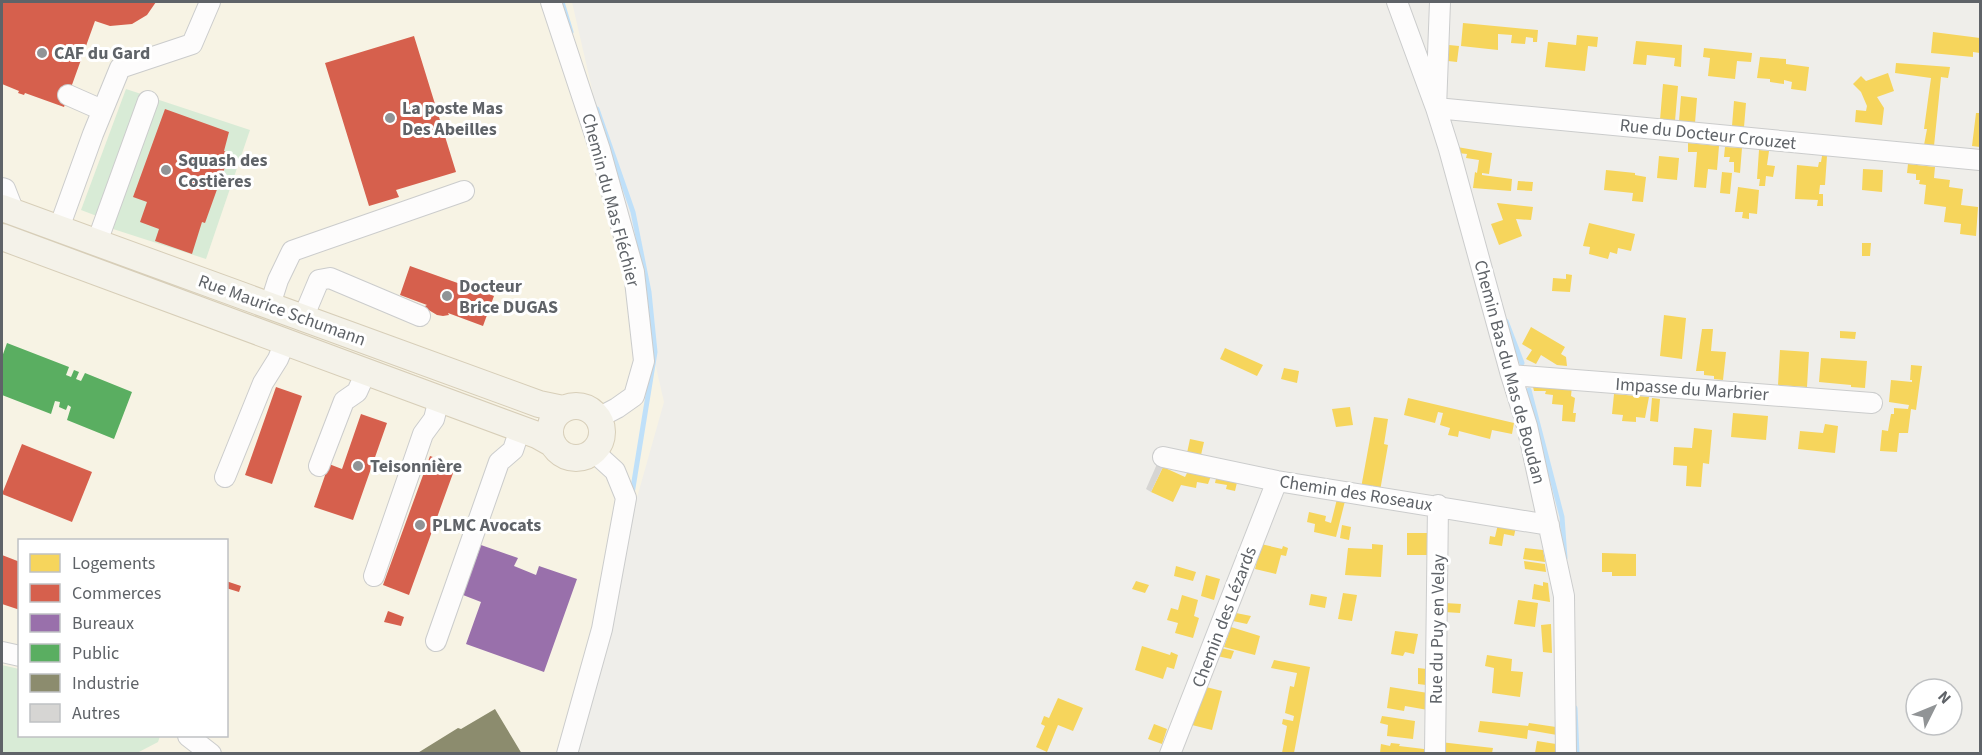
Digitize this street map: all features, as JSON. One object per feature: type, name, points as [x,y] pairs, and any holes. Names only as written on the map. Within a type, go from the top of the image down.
[{"type":"main road","name":"Rue Maurice Schumann","points":[[8,210],[539,404],[563,409]]},
{"type":"main road","name":"Rue Maurice Schumann","points":[[2,237],[537,435],[553,444]]},
{"type":"main road","points":[[575,405],[583,406],[591,410],[598,418],[602,426],[602,435],[593,452],[579,458],[569,457],[558,451],[553,444],[550,426],[563,409],[575,405]]},
{"type":"street","points":[[59,228],[102,110],[120,68],[192,44],[210,2]]},
{"type":"street","name":"Chemin du Mas Fléchier","points":[[551,2],[600,150],[634,272],[645,361],[634,396],[598,418]]},
{"type":"street","name":"Chemin Bas du Mas de Boudan","points":[[1397,2],[1449,149],[1527,426],[1564,596],[1566,753]]},
{"type":"street","points":[[1436,108],[1440,2]]},
{"type":"street","points":[[68,95],[102,110]]},
{"type":"street","points":[[97,242],[148,101]]},
{"type":"street","name":"Rue du Docteur Crouzet","points":[[1436,108],[1980,160]]},
{"type":"street","points":[[2,188],[5,189],[8,210]]},
{"type":"street","points":[[270,305],[278,280],[292,250],[464,191]]},
{"type":"street","points":[[303,318],[319,280],[330,278],[420,316]]},
{"type":"street","points":[[225,477],[263,382],[278,360],[285,342]]},
{"type":"street","points":[[319,466],[344,401],[357,392],[366,372]]},
{"type":"street","name":"Impasse du Marbrier","points":[[1511,375],[1872,403]]},
{"type":"street","points":[[374,576],[423,434],[434,419],[439,399]]},
{"type":"street","points":[[436,641],[499,462],[513,450],[520,429]]},
{"type":"street","points":[[567,753],[602,628],[626,498],[615,471],[593,452]]},
{"type":"street","name":"Chemin des Roseaux","points":[[1163,457],[1277,481],[1549,525]]},
{"type":"street","name":"Chemin des Lézards","points":[[1170,753],[1277,481]]},
{"type":"street","name":"Rue du Puy en Velay","points":[[1435,753],[1438,506]]},
{"type":"street","points":[[2,652],[18,656]]},
{"type":"shaded area","points":[[2,2],[572,2],[664,402],[565,753],[2,753]]},
{"type":"green space","name":"Squash des Costières","points":[[126,89],[250,130],[206,259],[110,228],[110,221],[81,210]]},
{"type":"green space","points":[[2,665],[18,669],[18,737],[160,737],[158,742],[137,753],[2,753]]},
{"type":"building: Logements","points":[[1463,23],[1538,30],[1537,42],[1533,42],[1533,38],[1526,37],[1525,44],[1511,43],[1512,35],[1498,34],[1498,50],[1461,46]]},
{"type":"building: Logements","points":[[1933,32],[1980,38],[1980,53],[1973,52],[1973,57],[1931,53]]},
{"type":"building: Logements","points":[[1577,35],[1598,37],[1597,47],[1588,46],[1585,71],[1545,67],[1548,42],[1576,45]]},
{"type":"building: Logements","points":[[1636,41],[1682,45],[1681,67],[1674,66],[1675,58],[1647,55],[1646,65],[1633,64]]},
{"type":"building: Logements","points":[[1449,45],[1459,46],[1457,62],[1448,61]]},
{"type":"building: Logements","points":[[1704,48],[1752,53],[1751,62],[1737,61],[1735,79],[1708,76],[1710,58],[1703,57]]},
{"type":"building: Logements","points":[[1760,57],[1786,59],[1786,64],[1809,67],[1806,91],[1791,89],[1792,82],[1784,80],[1784,84],[1770,82],[1770,79],[1757,78]]},
{"type":"building: Logements","points":[[1896,63],[1950,67],[1948,78],[1941,77],[1934,146],[1924,145],[1931,78],[1895,73]]},
{"type":"building: Logements","points":[[1888,73],[1894,91],[1877,97],[1884,108],[1882,125],[1855,122],[1856,110],[1866,111],[1867,106],[1861,92],[1853,84],[1861,76],[1866,81]]},
{"type":"building: Logements","points":[[1663,84],[1678,86],[1675,121],[1660,120]]},
{"type":"building: Logements","points":[[1681,96],[1697,98],[1695,123],[1679,121]]},
{"type":"building: Logements","points":[[1734,101],[1746,103],[1744,127],[1732,126]]},
{"type":"building: Logements","points":[[1976,113],[1980,113],[1980,147],[1972,146]]},
{"type":"building: Logements","points":[[1688,143],[1719,146],[1717,170],[1708,169],[1706,188],[1694,187],[1697,152],[1688,152]]},
{"type":"building: Logements","points":[[1457,147],[1492,153],[1489,174],[1482,173],[1482,175],[1512,179],[1511,191],[1473,188],[1479,160],[1466,158],[1467,154],[1458,153]]},
{"type":"building: Logements","points":[[1725,147],[1742,148],[1740,173],[1734,172],[1734,162],[1729,162],[1730,157],[1724,157]]},
{"type":"building: Logements","points":[[1759,150],[1769,151],[1767,165],[1775,166],[1773,177],[1766,176],[1765,186],[1759,186],[1760,179],[1757,179]]},
{"type":"building: Logements","points":[[1659,156],[1679,158],[1677,180],[1657,178]]},
{"type":"building: Logements","points":[[1822,156],[1827,156],[1825,185],[1820,185],[1819,194],[1823,194],[1823,206],[1817,206],[1818,200],[1795,199],[1797,165],[1818,167]]},
{"type":"building: Logements","points":[[1908,164],[1935,167],[1934,178],[1950,180],[1949,187],[1963,189],[1961,205],[1978,207],[1976,236],[1960,234],[1961,224],[1944,222],[1946,207],[1924,204],[1926,185],[1919,184],[1920,180],[1916,180],[1916,174],[1907,173]]},
{"type":"building: Logements","points":[[1863,169],[1883,170],[1882,192],[1862,190]]},
{"type":"building: Logements","points":[[1606,170],[1635,173],[1635,175],[1646,177],[1643,202],[1632,201],[1633,193],[1604,190]]},
{"type":"building: Logements","points":[[1722,172],[1732,173],[1730,194],[1720,193]]},
{"type":"building: Logements","points":[[1518,181],[1533,182],[1532,191],[1517,190]]},
{"type":"building: Logements","points":[[1738,187],[1759,190],[1757,214],[1749,213],[1749,219],[1742,218],[1743,212],[1735,212]]},
{"type":"building: Logements","points":[[1497,203],[1533,207],[1531,220],[1516,219],[1522,236],[1499,245],[1491,224],[1503,220]]},
{"type":"building: Logements","points":[[1589,223],[1635,234],[1631,251],[1618,248],[1617,254],[1610,252],[1608,259],[1589,254],[1590,247],[1583,246]]},
{"type":"building: Logements","points":[[1862,243],[1871,243],[1870,256],[1862,256]]},
{"type":"building: Logements","points":[[1566,274],[1572,275],[1570,292],[1552,291],[1553,278],[1566,279]]},
{"type":"building: Logements","points":[[1664,315],[1686,318],[1682,359],[1660,356]]},
{"type":"building: Logements","points":[[1531,327],[1565,347],[1561,354],[1566,357],[1567,366],[1557,365],[1541,355],[1536,364],[1526,359],[1532,350],[1522,344]]},
{"type":"building: Logements","points":[[1702,329],[1713,329],[1711,351],[1726,352],[1723,380],[1704,375],[1704,371],[1696,371]]},
{"type":"building: Logements","points":[[1840,331],[1856,332],[1855,339],[1840,338]]},
{"type":"building: Logements","points":[[1225,348],[1263,365],[1257,376],[1220,359]]},
{"type":"building: Logements","points":[[1780,350],[1809,352],[1807,387],[1778,385]]},
{"type":"building: Logements","points":[[1821,358],[1867,361],[1865,388],[1819,382]]},
{"type":"building: Logements","points":[[1911,365],[1922,366],[1916,410],[1911,409],[1908,433],[1899,433],[1897,452],[1880,451],[1882,430],[1888,431],[1894,408],[1908,409],[1909,405],[1889,402],[1891,380],[1912,382],[1910,380]]},
{"type":"building: Logements","points":[[1284,368],[1299,371],[1297,383],[1281,379]]},
{"type":"building: Logements","points":[[1532,383],[1572,386],[1571,396],[1575,398],[1573,413],[1576,413],[1575,422],[1562,421],[1563,405],[1552,404],[1553,395],[1545,394],[1546,391],[1534,391]]},
{"type":"building: Logements","points":[[1614,394],[1649,397],[1645,418],[1636,417],[1636,422],[1622,421],[1623,415],[1612,414]]},
{"type":"building: Logements","points":[[1408,398],[1514,423],[1512,434],[1492,430],[1490,439],[1459,431],[1458,437],[1448,435],[1450,428],[1440,425],[1443,413],[1438,412],[1435,423],[1404,415]]},
{"type":"building: Logements","points":[[1652,398],[1660,399],[1658,422],[1650,421]]},
{"type":"building: Logements","points":[[1350,407],[1353,425],[1336,427],[1332,409]]},
{"type":"building: Logements","points":[[1733,413],[1768,416],[1766,440],[1731,437]]},
{"type":"building: Logements","points":[[1374,417],[1388,419],[1384,444],[1388,445],[1380,491],[1361,488]]},
{"type":"building: Logements","points":[[1825,424],[1838,426],[1835,453],[1798,449],[1800,431],[1823,433]]},
{"type":"building: Logements","points":[[1694,428],[1712,430],[1709,464],[1703,463],[1701,487],[1686,486],[1687,466],[1673,465],[1674,447],[1692,448]]},
{"type":"building: Logements","points":[[1190,439],[1204,442],[1201,455],[1187,453]]},
{"type":"building: Logements","points":[[1163,467],[1185,477],[1189,469],[1212,473],[1208,484],[1197,482],[1196,488],[1181,485],[1173,502],[1151,492]]},
{"type":"building: Logements","points":[[1217,474],[1238,478],[1235,491],[1226,489],[1227,485],[1215,483]]},
{"type":"building: Logements","points":[[1338,495],[1346,497],[1336,537],[1314,532],[1315,524],[1307,522],[1309,512],[1326,516],[1325,521],[1331,523]]},
{"type":"building: Logements","points":[[1498,524],[1516,527],[1514,536],[1504,534],[1502,546],[1489,544],[1490,536],[1495,537]]},
{"type":"building: Logements","points":[[1342,525],[1351,527],[1349,540],[1340,538]]},
{"type":"building: Logements","points":[[1407,533],[1430,533],[1430,555],[1407,555]]},
{"type":"building: Logements","points":[[1261,544],[1282,549],[1283,546],[1288,548],[1286,556],[1281,555],[1276,574],[1255,569]]},
{"type":"building: Logements","points":[[1372,544],[1383,545],[1381,577],[1345,575],[1348,548],[1372,549]]},
{"type":"building: Logements","points":[[1525,548],[1543,550],[1545,562],[1523,559]]},
{"type":"building: Logements","points":[[1602,553],[1636,554],[1636,576],[1612,576],[1612,572],[1602,572]]},
{"type":"building: Logements","points":[[1524,561],[1545,564],[1546,572],[1525,569]]},
{"type":"building: Logements","points":[[1176,566],[1196,572],[1193,581],[1174,576]]},
{"type":"building: Logements","points":[[1206,575],[1220,579],[1214,600],[1201,596]]},
{"type":"building: Logements","points":[[1136,581],[1149,585],[1145,593],[1132,589]]},
{"type":"building: Logements","points":[[1543,582],[1548,583],[1550,602],[1532,599],[1534,584],[1543,586]]},
{"type":"building: Logements","points":[[1343,593],[1357,595],[1352,621],[1338,619]]},
{"type":"building: Logements","points":[[1311,594],[1327,597],[1325,608],[1309,605]]},
{"type":"building: Logements","points":[[1182,595],[1198,600],[1194,616],[1199,618],[1193,638],[1175,633],[1178,623],[1167,620],[1171,608],[1178,610]]},
{"type":"building: Logements","points":[[1518,600],[1538,603],[1535,627],[1514,624]]},
{"type":"building: Logements","points":[[1445,603],[1461,604],[1460,613],[1444,612]]},
{"type":"building: Logements","points":[[1236,613],[1251,616],[1247,624],[1233,621]]},
{"type":"building: Logements","points":[[1551,624],[1552,653],[1543,652],[1541,625]]},
{"type":"building: Logements","points":[[1231,627],[1260,636],[1255,655],[1224,647]]},
{"type":"building: Logements","points":[[1395,631],[1418,634],[1414,654],[1405,652],[1403,656],[1391,654]]},
{"type":"building: Logements","points":[[1142,646],[1170,655],[1171,652],[1178,655],[1174,669],[1167,667],[1163,679],[1135,670]]},
{"type":"building: Logements","points":[[1221,648],[1234,651],[1231,659],[1217,656]]},
{"type":"building: Logements","points":[[1487,655],[1512,659],[1511,671],[1523,672],[1520,697],[1492,693],[1494,668],[1485,666]]},
{"type":"building: Logements","points":[[1274,660],[1310,667],[1294,753],[1282,753],[1287,726],[1282,724],[1283,719],[1293,721],[1294,716],[1285,713],[1290,686],[1294,687],[1297,673],[1271,668]]},
{"type":"building: Logements","points":[[1418,668],[1427,669],[1426,685],[1418,684]]},
{"type":"building: Logements","points":[[1206,687],[1222,691],[1212,730],[1192,725]]},
{"type":"building: Logements","points":[[1390,687],[1428,693],[1428,710],[1405,706],[1404,711],[1387,708]]},
{"type":"building: Logements","points":[[1058,698],[1083,708],[1073,731],[1058,725],[1047,752],[1036,747],[1045,726],[1041,724],[1044,716],[1049,718]]},
{"type":"building: Logements","points":[[1382,716],[1415,721],[1413,739],[1387,736],[1388,725],[1380,723]]},
{"type":"building: Logements","points":[[1480,721],[1528,726],[1529,723],[1556,727],[1557,735],[1528,730],[1527,739],[1478,732]]},
{"type":"building: Logements","points":[[1154,724],[1167,729],[1162,744],[1148,739]]},
{"type":"building: Logements","points":[[1537,741],[1556,744],[1555,753],[1535,753]]},
{"type":"building: Logements","points":[[1440,742],[1493,748],[1492,753],[1440,753]]},
{"type":"building: Logements","points":[[1391,743],[1424,749],[1424,753],[1380,753],[1381,744],[1390,746]]},
{"type":"building: Commerces","name":"CAF du Gard","points":[[2,2],[156,2],[147,15],[132,24],[110,26],[95,21],[64,107],[25,93],[24,95],[18,93],[19,91],[2,84]]},
{"type":"building: Commerces","name":"La poste Mas Des Abeilles","points":[[414,36],[456,172],[396,190],[399,197],[369,206],[325,63]]},
{"type":"building: Commerces","points":[[165,109],[229,132],[224,151],[230,153],[205,223],[202,222],[192,254],[155,241],[159,229],[140,222],[147,202],[133,197]]},
{"type":"building: Commerces","name":"Docteur Brice DUGAS","points":[[410,266],[494,296],[483,326],[448,313],[449,315],[437,315],[427,309],[425,306],[427,305],[400,295]]},
{"type":"building: Commerces","points":[[276,387],[302,396],[272,484],[245,475]]},
{"type":"building: Commerces","name":"Teisonnière","points":[[361,414],[387,423],[353,520],[314,507],[329,464],[342,469]]},
{"type":"building: Commerces","points":[[22,444],[92,472],[72,522],[2,494]]},
{"type":"building: Commerces","name":"PLMC Avocats","points":[[430,456],[456,465],[409,595],[383,585]]},
{"type":"building: Commerces","points":[[2,555],[18,561],[18,609],[2,604]]},
{"type":"building: Commerces","points":[[228,582],[241,586],[239,592],[228,589]]},
{"type":"building: Commerces","points":[[388,611],[404,617],[401,626],[384,622]]},
{"type":"building: Bureaux","points":[[481,545],[518,558],[514,566],[536,575],[539,566],[577,579],[544,672],[466,644],[481,602],[463,595]]},
{"type":"building: Public","points":[[7,343],[69,367],[66,375],[71,377],[74,370],[79,372],[76,379],[81,381],[85,373],[132,392],[114,439],[67,420],[71,407],[68,405],[66,410],[59,407],[60,402],[55,401],[51,414],[2,395],[2,357]]},
{"type":"building: Industrie","points":[[495,709],[522,754],[416,754],[458,728],[461,729]]},
{"type":"building: Autres","points":[[1157,464],[1163,467],[1151,492],[1146,489]]},
{"type":"waterway","points":[[562,2],[571,32]]},
{"type":"waterway","points":[[597,109],[633,212],[649,292],[655,352],[632,494]]},
{"type":"waterway","points":[[1506,321],[1522,363]]},
{"type":"waterway","points":[[1529,390],[1562,517],[1565,558]]},
{"type":"waterway","points":[[1575,708],[1577,754]]},
{"type":"place","name":"CAF du Gard","points":[[42,53]]},
{"type":"place","name":"La poste Mas Des Abeilles","points":[[390,118]]},
{"type":"place","name":"Squash des Costières","points":[[166,170]]},
{"type":"place","name":"Docteur Brice DUGAS","points":[[447,296]]},
{"type":"place","name":"Teisonnière","points":[[358,466]]},
{"type":"place","name":"PLMC Avocats","points":[[420,525]]}]
